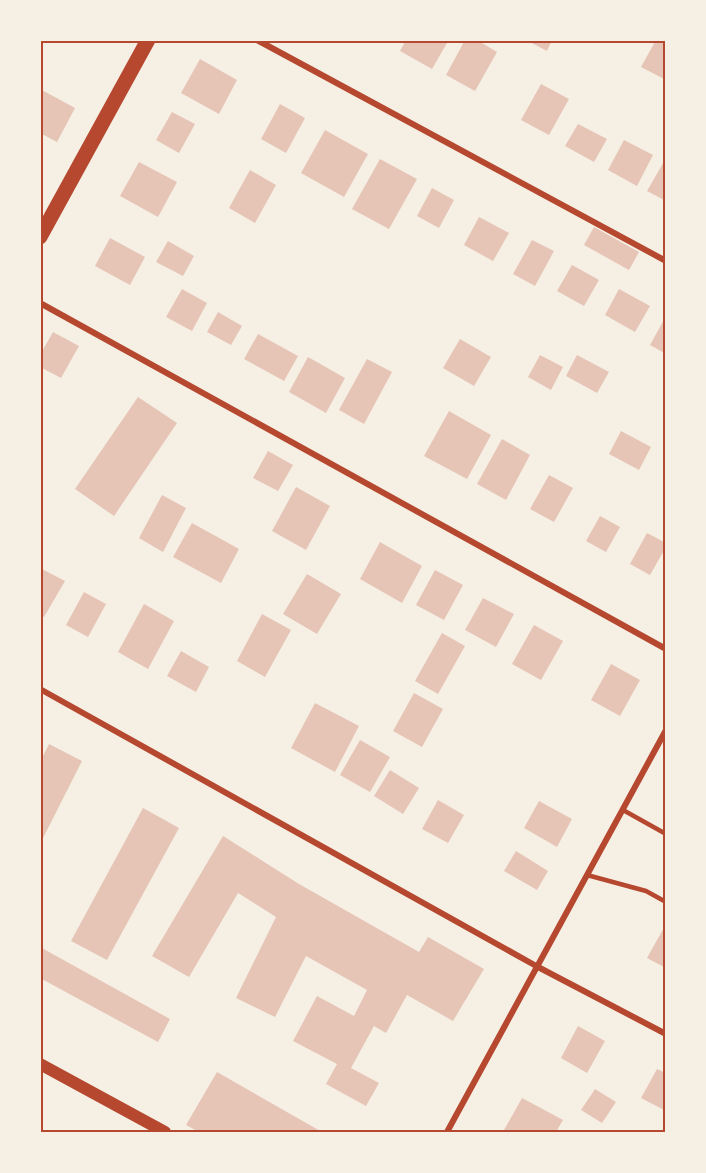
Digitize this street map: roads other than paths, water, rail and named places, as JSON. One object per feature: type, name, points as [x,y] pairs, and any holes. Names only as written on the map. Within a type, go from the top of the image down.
[{"type":"main road","points":[[40,237],[148,40]]},
{"type":"main road","points":[[40,1064],[165,1132]]},
{"type":"street","points":[[257,40],[666,261]]},
{"type":"street","points":[[40,303],[666,649]]},
{"type":"street","points":[[40,689],[538,967],[666,1034]]},
{"type":"street","points":[[447,1132],[666,730]]},
{"type":"lane","points":[[622,810],[666,834]]},
{"type":"lane","points":[[587,875],[646,891],[666,902]]}]
